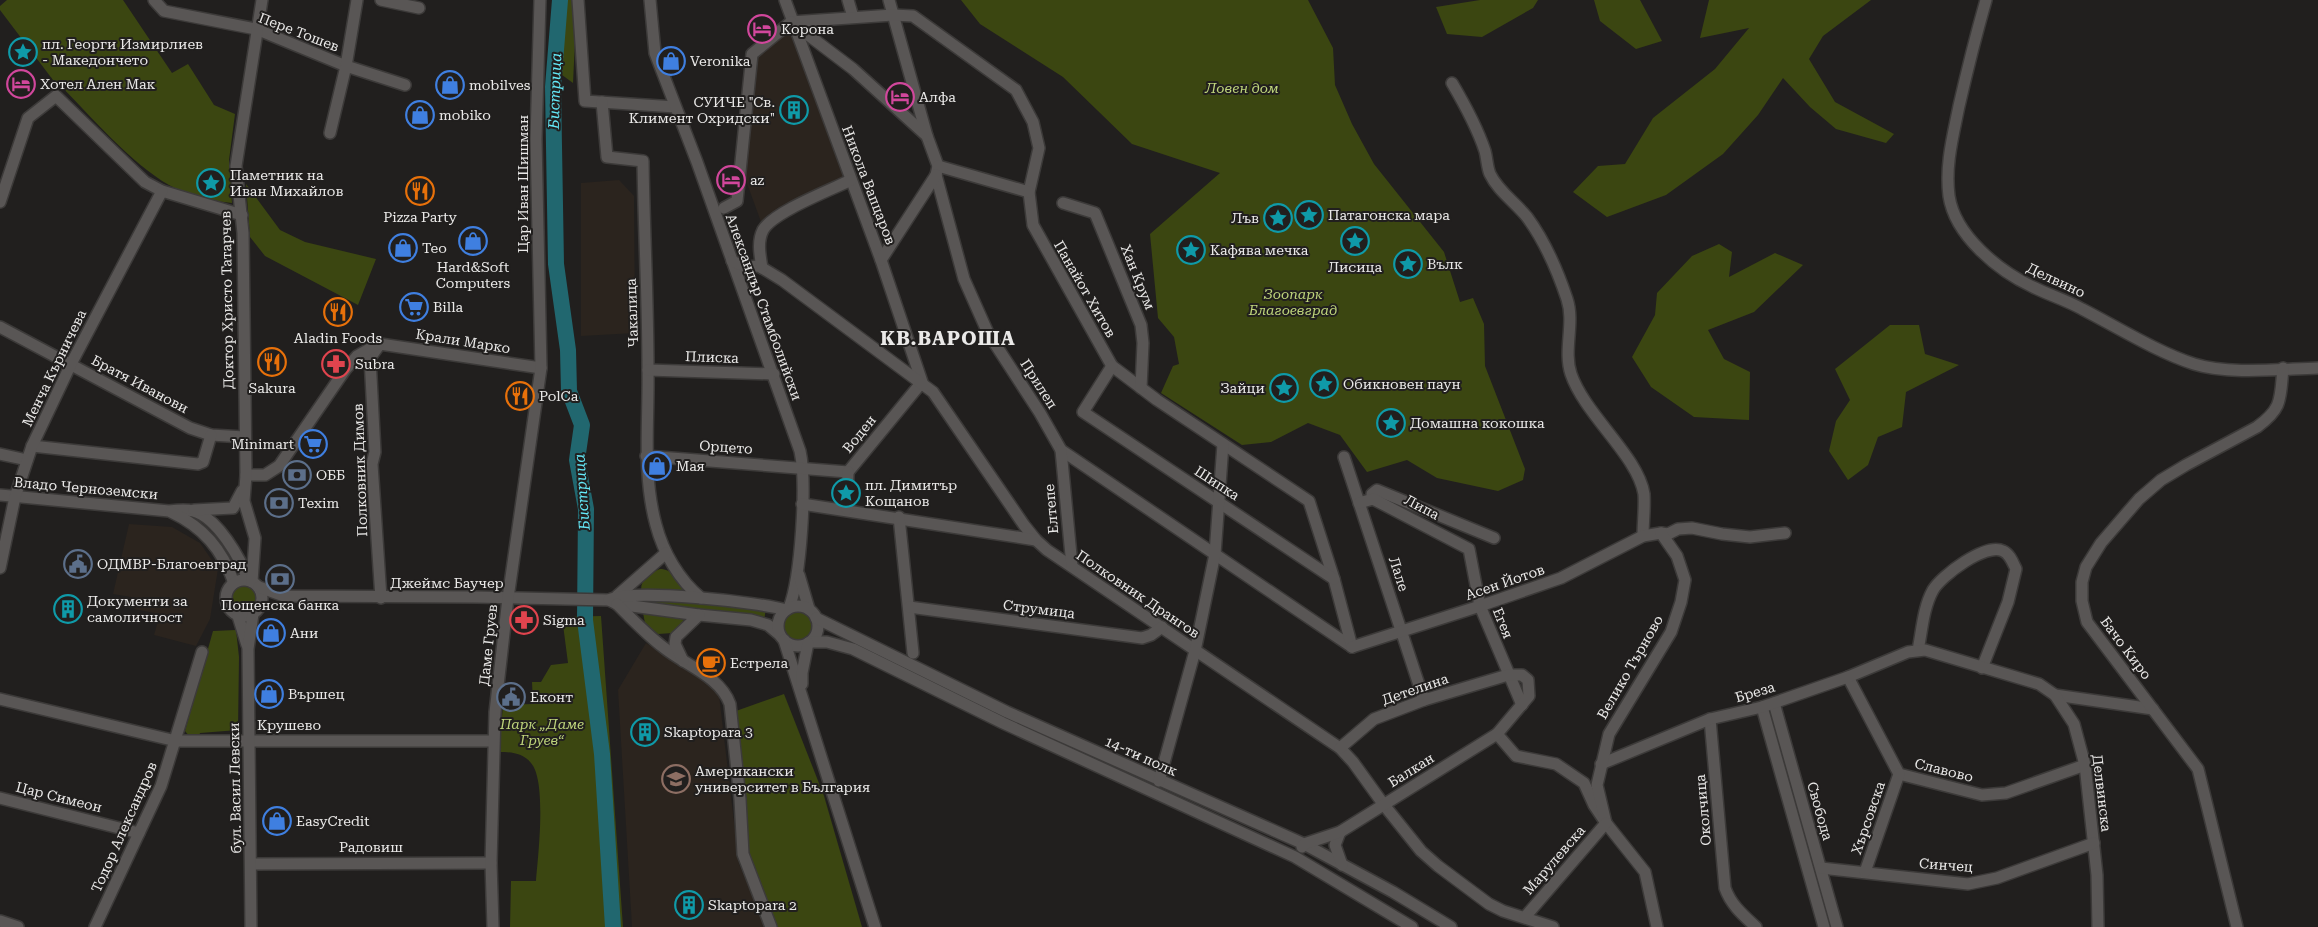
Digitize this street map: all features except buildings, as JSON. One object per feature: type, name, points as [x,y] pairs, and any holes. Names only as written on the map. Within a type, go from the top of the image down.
[{"type":"street","name":"Пере Тошев","points":[[154,0],[164,11],[256,29],[346,66],[405,85]]},
{"type":"street","name":"Доктор Христо Татарчев","points":[[245,479],[242,215],[238,151],[262,0]]},
{"type":"street","points":[[330,133],[346,66],[357,0]]},
{"type":"street","points":[[381,0],[419,8]]},
{"type":"street","name":"Цар Иван Шишман","points":[[540,0],[536,149],[541,368]]},
{"type":"street","points":[[578,0],[585,101],[675,108]]},
{"type":"street","name":"Александър Стамболийски","points":[[650,0],[655,53],[774,374],[804,468],[798,571],[788,609]]},
{"type":"street","name":"Никола Вапцаров","points":[[785,0],[791,22],[881,260],[922,382]]},
{"type":"street","points":[[848,0],[852,17]]},
{"type":"street","name":"Прилеп","points":[[890,0],[937,170],[964,278],[988,333],[1040,413],[1060,450],[1352,647]]},
{"type":"street","name":"Делвино","points":[[1986,0],[1969,61],[1947,165],[1950,198],[1958,221],[1977,246],[2010,275],[2195,364],[2245,369],[2318,368]]},
{"type":"street","name":"Панайот Хитов","points":[[791,22],[852,17],[913,16],[1016,90],[1033,122],[1039,148],[1029,192],[1033,225],[1112,366],[1141,388],[1309,501],[1334,579],[1352,647]]},
{"type":"street","points":[[724,208],[737,201],[752,54],[791,22],[853,69],[927,136]]},
{"type":"street","points":[[1452,83],[1471,118],[1485,151],[1490,174],[1507,198],[1526,216],[1555,270],[1567,300],[1570,315],[1569,347],[1571,374],[1587,406],[1633,468],[1644,493],[1643,536]]},
{"type":"street","points":[[0,202],[28,118],[56,96],[145,182],[162,192],[242,215]]},
{"type":"street","name":"Чакалица","points":[[602,102],[607,157],[643,161],[648,370],[646,456],[655,523],[666,553],[682,577],[701,598]]},
{"type":"street","points":[[881,260],[937,170],[1029,192]]},
{"type":"street","points":[[762,268],[759,248],[764,230],[777,216],[851,180]]},
{"type":"street","name":"Менча Кърничева","points":[[0,568],[15,497],[32,446],[72,364],[162,192]]},
{"type":"street","name":"Хан Крум","points":[[1063,203],[1094,213],[1118,267],[1141,325],[1143,344],[1141,388]]},
{"type":"street","name":"Полковник Дрангов","points":[[732,261],[746,267],[762,268],[782,280],[922,382],[944,406],[1036,540],[1340,748],[1353,762],[1421,851],[1438,866],[1489,904],[1503,911],[1552,927]]},
{"type":"street","name":"Братя Иванови","points":[[0,327],[190,428],[212,435],[244,437]]},
{"type":"street","points":[[253,583],[256,538],[244,501],[245,479],[265,475],[279,466],[356,356],[380,344]]},
{"type":"street","name":"Крали Марко","points":[[380,344],[541,368]]},
{"type":"street","name":"Полковник Димов","points":[[380,344],[370,358],[370,361],[375,452],[372,464],[381,598]]},
{"type":"street","name":"Шипка","points":[[1112,366],[1083,412],[1334,579]]},
{"type":"street","name":"Даме Груев","points":[[492,927],[493,741],[508,598],[541,368]]},
{"type":"street","name":"Бачо Киро","points":[[2237,927],[2198,769],[2088,622],[2082,601],[2082,582],[2086,567],[2101,543],[2139,498],[2161,480],[2257,427],[2269,418],[2279,405],[2283,368]]},
{"type":"street","name":"Плиска","points":[[648,370],[774,374]]},
{"type":"street","name":"Воден","points":[[804,468],[848,472],[922,382]]},
{"type":"street","points":[[32,446],[198,464],[203,462],[212,435]]},
{"type":"street","points":[[1158,781],[1195,650],[1215,554],[1223,444]]},
{"type":"street","name":"Елтепе","points":[[1060,450],[1072,566]]},
{"type":"street","points":[[0,454],[27,460]]},
{"type":"street","name":"Орцето","points":[[646,456],[804,468]]},
{"type":"street","name":"Лале","points":[[1344,457],[1424,700]]},
{"type":"street","points":[[847,509],[848,472]]},
{"type":"street","name":"Владо Черноземски","points":[[0,495],[169,511],[233,508],[237,503],[245,479]]},
{"type":"street","points":[[1359,503],[1373,499],[1372,494],[1377,490],[1494,538]]},
{"type":"street","name":"Липа","points":[[1373,499],[1469,549]]},
{"type":"street","points":[[802,504],[899,517],[1036,540]]},
{"type":"street","points":[[192,510],[204,516],[215,526],[240,560],[262,597],[256,611]]},
{"type":"street","points":[[169,511],[197,526],[207,536],[228,567],[234,583]]},
{"type":"street","points":[[899,517],[913,653]]},
{"type":"street","name":"Асен Йотов","points":[[1352,647],[1561,578],[1643,536],[1661,533],[1668,534],[1678,529],[1692,528],[1750,537],[1786,533]]},
{"type":"street","name":"Велико Търново","points":[[1657,927],[1644,872],[1606,823],[1598,785],[1608,734],[1671,632],[1681,602],[1685,580],[1677,556],[1661,533]]},
{"type":"street","points":[[1918,650],[1926,608],[1932,591],[1939,582],[1969,559],[1995,548],[2004,551],[2011,558],[2016,569],[2008,602],[1982,668]]},
{"type":"street","name":"Егея","points":[[1469,549],[1480,606],[1522,705]]},
{"type":"street","points":[[666,553],[615,600],[649,635],[684,663],[721,687],[730,704],[740,799],[743,854],[770,927]]},
{"type":"street","points":[[646,571],[668,566],[682,577]]},
{"type":"street","points":[[646,571],[638,601],[649,635]]},
{"type":"street","name":"Александър Стамболийски","points":[[798,571],[812,613]]},
{"type":"street","points":[[234,583],[253,583],[284,596],[256,611],[238,616],[228,608],[225,597],[234,583]]},
{"type":"street","name":"Джеймс Баучер","points":[[284,596],[638,601],[701,598],[770,605],[788,609]]},
{"type":"street","name":"Джеймс Баучер","points":[[638,601],[699,615],[760,622],[782,638]]},
{"type":"street","points":[[802,701],[802,673],[809,642],[817,632],[812,613],[800,606],[788,609],[778,622],[802,701],[875,927]]},
{"type":"street","name":"Струмица","points":[[909,608],[1142,638],[1151,636],[1162,627]]},
{"type":"street","name":"бул. Васил Левски","points":[[251,927],[248,649],[256,611]]},
{"type":"street","name":"14-ти полк","points":[[812,613],[1007,712],[1158,781],[1304,844],[1451,927]]},
{"type":"street","points":[[649,635],[668,638],[678,634],[699,615]]},
{"type":"street","name":"бул. Васил Левски","points":[[238,616],[248,649]]},
{"type":"street","points":[[678,634],[675,644],[684,663]]},
{"type":"street","points":[[782,638],[795,646],[809,642]]},
{"type":"street","name":"14-ти полк","points":[[809,642],[827,642],[853,649],[1003,723],[1295,856],[1412,927]]},
{"type":"street","name":"Бреза","points":[[1601,764],[1710,719],[1762,707],[1848,677],[1908,652],[1918,650]]},
{"type":"street","name":"Делвинска","points":[[1918,650],[1926,650],[2039,684],[2055,695],[2074,724],[2086,765],[2098,875],[2098,927]]},
{"type":"street","name":"Тодор Александров","points":[[95,927],[162,786],[202,652]]},
{"type":"street","points":[[1508,675],[1522,675],[1528,680],[1529,696],[1522,705]]},
{"type":"street","name":"Детелина","points":[[1340,748],[1374,719],[1424,700],[1508,675]]},
{"type":"street","name":"Славово","points":[[1848,677],[1899,774],[1982,795],[2006,793],[2086,765]]},
{"type":"street","points":[[2055,695],[2153,709]]},
{"type":"street","name":"Крушево","points":[[0,699],[176,742],[249,740],[493,741]]},
{"type":"street","name":"Свобода","points":[[1774,703],[1837,927]]},
{"type":"street","name":"Балкан","points":[[1304,844],[1340,832],[1496,734],[1522,705]]},
{"type":"street","name":"Свобода","points":[[1762,707],[1824,927]]},
{"type":"street","name":"Околчица","points":[[1710,719],[1725,888],[1729,899],[1737,910],[1756,927]]},
{"type":"street","points":[[1496,734],[1516,756],[1556,764],[1584,783],[1594,805],[1606,823]]},
{"type":"street","name":"Хърсовска","points":[[1865,872],[1899,774]]},
{"type":"street","name":"Цар Симеон","points":[[0,798],[139,833]]},
{"type":"street","name":"Марулевска","points":[[1525,917],[1606,823]]},
{"type":"street","points":[[1340,832],[1335,845],[1342,865]]},
{"type":"street","name":"Синчец","points":[[1820,868],[1968,884],[1997,878],[2094,843]]},
{"type":"street","points":[[1295,856],[1304,844]]},
{"type":"street","name":"Радовиш","points":[[251,864],[491,863]]},
{"type":"street","points":[[0,921],[18,927]]},
{"type":"shaded area","points":[[791,22],[851,180],[764,230],[741,167],[752,54]]},
{"type":"shaded area","points":[[619,180],[634,196],[635,333],[581,336],[581,183]]},
{"type":"shaded area","points":[[129,524],[172,527],[200,543],[218,569],[210,619],[196,646],[154,635],[160,614],[134,609],[137,598],[113,594]]},
{"type":"shaded area","name":"Американски университет в България","points":[[646,643],[712,686],[719,695],[739,864],[766,927],[632,927],[618,690]]},
{"type":"green space","points":[[7,0],[123,0],[172,73],[188,64],[214,105],[235,114],[229,160],[232,203],[200,197],[176,189],[155,176],[127,153],[62,87],[56,84],[0,10],[0,6]]},
{"type":"green space","points":[[557,0],[577,0],[573,83],[558,72],[553,26]]},
{"type":"green space","name":"Зоопарк Благоевград","points":[[961,0],[1308,0],[1333,48],[1335,85],[1352,124],[1374,164],[1444,252],[1460,302],[1473,298],[1484,324],[1485,366],[1525,469],[1523,480],[1498,491],[1437,478],[1407,460],[1367,472],[1340,435],[1308,423],[1271,442],[1242,445],[1161,393],[1173,366],[1179,364],[1174,337],[1158,318],[1150,234],[1220,173],[1132,144],[1063,77],[980,24]]},
{"type":"green space","points":[[1480,0],[1538,0],[1533,8],[1482,37],[1447,34],[1436,7]]},
{"type":"green space","points":[[1594,0],[1640,0],[1662,41],[1636,49],[1600,21]]},
{"type":"green space","points":[[1709,0],[1871,0],[1823,36],[1809,59],[1835,102],[1894,134],[1886,143],[1836,129],[1810,107],[1783,78],[1758,115],[1723,154],[1666,195],[1607,217],[1573,192],[1598,166],[1625,164],[1653,118],[1715,69],[1749,28],[1700,38]]},
{"type":"green space","points":[[246,184],[280,230],[305,242],[376,259],[358,305],[265,256],[250,237]]},
{"type":"green space","points":[[1719,244],[1732,252],[1729,277],[1775,253],[1803,265],[1754,312],[1708,330],[1724,359],[1750,372],[1749,420],[1694,417],[1651,387],[1632,357],[1655,315],[1657,293],[1692,256]]},
{"type":"green space","points":[[1890,325],[1919,325],[1925,354],[1959,365],[1906,392],[1902,427],[1878,437],[1868,465],[1848,480],[1829,451],[1836,421],[1850,400],[1835,369]]},
{"type":"green space","points":[[660,569],[675,575],[683,590],[641,590],[641,586],[647,576]]},
{"type":"green space","points":[[244,583],[255,587],[259,598],[255,609],[244,613],[233,609],[229,598],[233,587]]},
{"type":"green space","points":[[641,601],[766,608],[764,621],[735,613],[644,603]]},
{"type":"green space","points":[[797,610],[808,615],[813,626],[808,637],[797,642],[786,637],[781,626],[786,615]]},
{"type":"green space","points":[[643,613],[684,616],[682,625],[673,633],[658,634],[645,623]]},
{"type":"green space","name":"Парк „Даме Груев“","points":[[601,616],[623,927],[510,927],[511,881],[536,881],[540,837],[540,802],[536,772],[531,763],[521,755],[499,752],[503,705],[533,704],[532,682],[541,682],[551,665],[568,663],[562,617]]},
{"type":"green space","points":[[236,630],[239,657],[238,730],[200,733],[199,736],[190,737],[185,731],[213,631]]},
{"type":"green space","points":[[784,694],[824,796],[862,927],[775,927],[750,863],[736,711]]},
{"type":"waterway","name":"Бистрица","points":[[560,0],[553,87],[556,264],[568,350],[569,391],[582,425],[577,460],[586,509],[585,620],[602,754],[613,927]]},
{"type":"place","name":"Корона","points":[[762,29]]},
{"type":"place","name":"пл. Георги Измирлиев - Македончето","points":[[23,52]]},
{"type":"place","name":"Veronika","points":[[671,61]]},
{"type":"place","name":"Хотел Ален Мак","points":[[21,84]]},
{"type":"place","name":"mobilves","points":[[450,85]]},
{"type":"place","name":"Алфа","points":[[900,97]]},
{"type":"place","name":"СУИЧЕ \"Св. Климент Охридски\"","points":[[794,110]]},
{"type":"place","name":"mobiko","points":[[420,115]]},
{"type":"place","name":"az","points":[[731,180]]},
{"type":"place","name":"Паметник на Иван Михайлов","points":[[211,183]]},
{"type":"place","name":"Pizza Party","points":[[420,191]]},
{"type":"place","name":"Патагонска мара","points":[[1309,215]]},
{"type":"place","name":"Лъв","points":[[1278,218]]},
{"type":"place","name":"Hard&Soft Computers","points":[[473,241]]},
{"type":"place","name":"Лисица","points":[[1355,241]]},
{"type":"place","name":"Тео","points":[[403,248]]},
{"type":"place","name":"Кафява мечка","points":[[1191,250]]},
{"type":"place","name":"Вълк","points":[[1408,264]]},
{"type":"place","name":"Billa","points":[[414,307]]},
{"type":"place","name":"Aladin Foods","points":[[338,312]]},
{"type":"place","name":"Sakura","points":[[272,362]]},
{"type":"place","name":"Subra","points":[[336,364]]},
{"type":"place","name":"Обикновен паун","points":[[1324,384]]},
{"type":"place","name":"Зайци","points":[[1284,388]]},
{"type":"place","name":"PolCa","points":[[520,396]]},
{"type":"place","name":"Домашна кокошка","points":[[1391,423]]},
{"type":"place","name":"Minimart","points":[[313,444]]},
{"type":"place","name":"Мая","points":[[657,466]]},
{"type":"place","name":"ОББ","points":[[297,475]]},
{"type":"place","name":"пл. Димитър Кощанов","points":[[846,493]]},
{"type":"place","name":"Texim","points":[[279,503]]},
{"type":"place","name":"ОДМВР-Благоевград","points":[[78,564]]},
{"type":"place","name":"Пощенска банка","points":[[280,579]]},
{"type":"place","name":"Документи за самоличност","points":[[68,609]]},
{"type":"place","name":"Sigma","points":[[524,620]]},
{"type":"place","name":"Ани","points":[[271,633]]},
{"type":"place","name":"Естрела","points":[[711,663]]},
{"type":"place","name":"Вършец","points":[[269,694]]},
{"type":"place","name":"Еконт","points":[[511,697]]},
{"type":"place","name":"Skaptopara 3","points":[[645,732]]},
{"type":"place","name":"Американски университет в България","points":[[676,779]]},
{"type":"place","name":"EasyCredit","points":[[277,821]]},
{"type":"place","name":"Skaptopara 2","points":[[689,905]]},
{"type":"district","name":"КВ.ВАРОША","points":[[948,338]]},
{"type":"park label","name":"Ловен дом","points":[[1242,88]]}]
